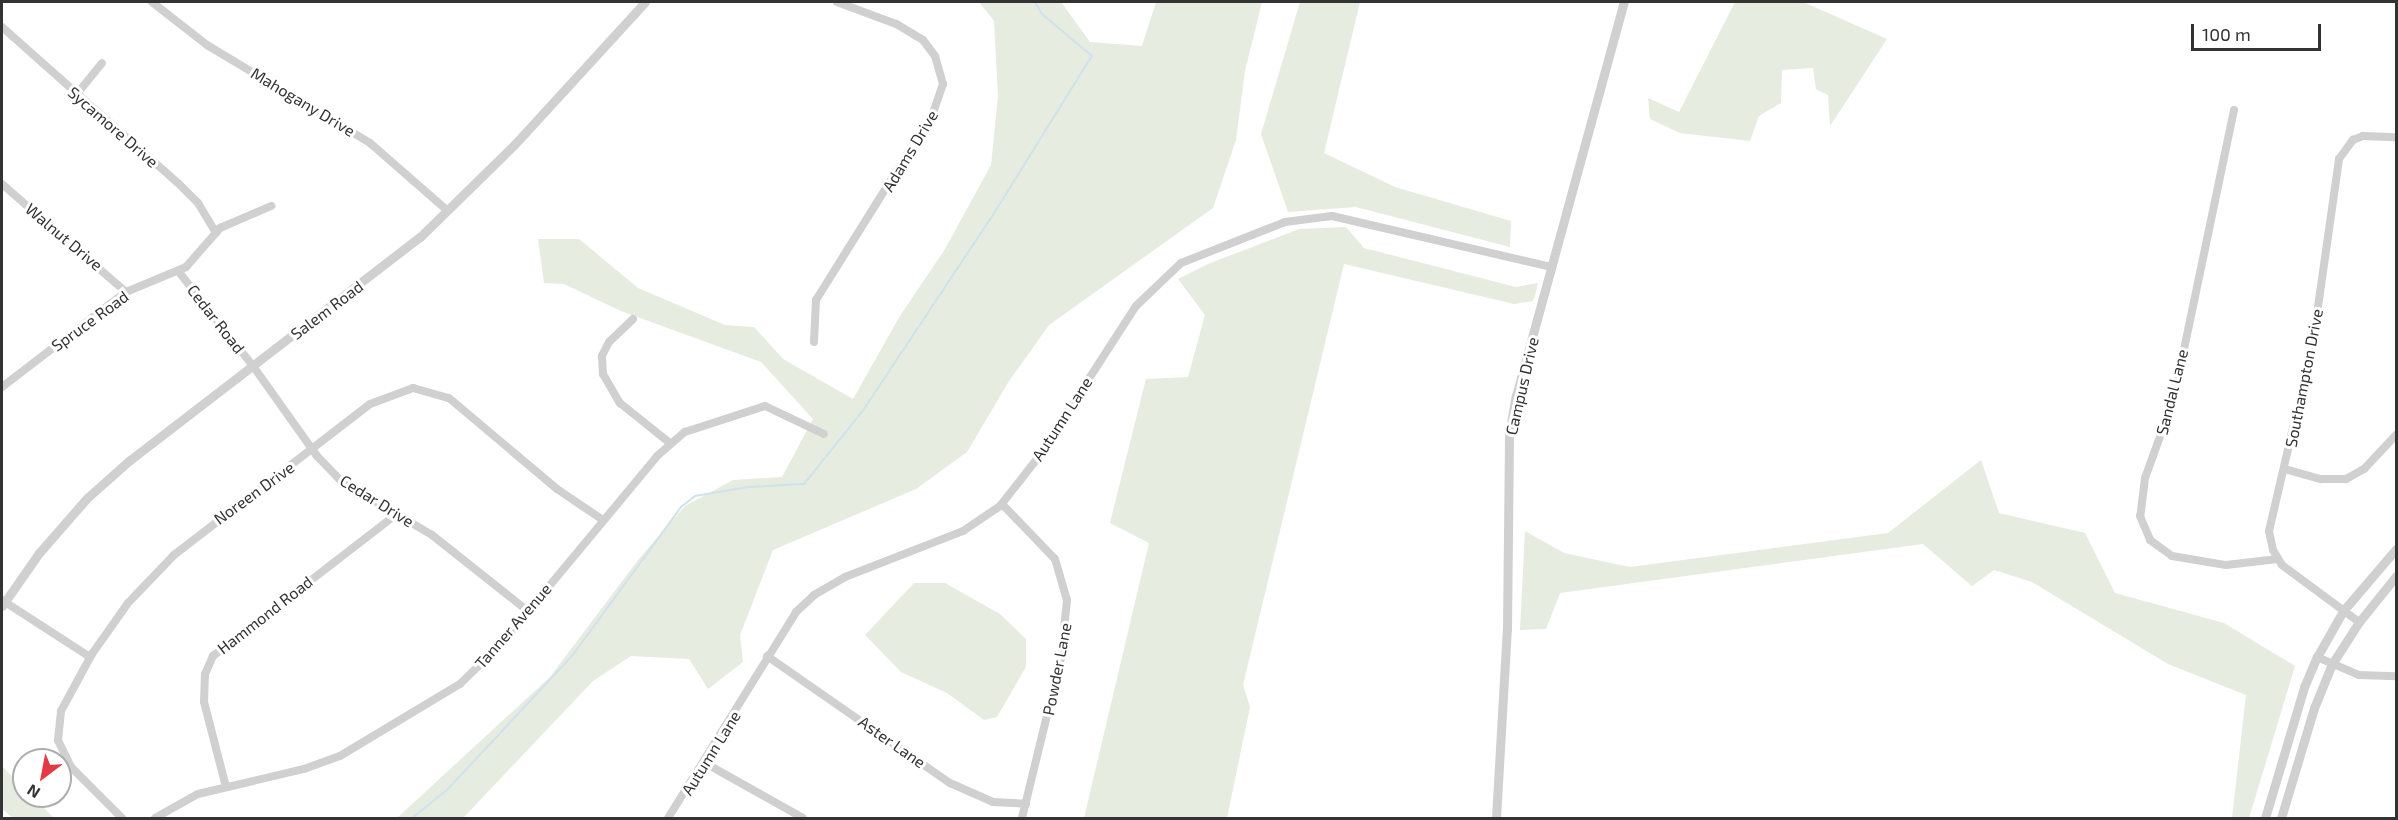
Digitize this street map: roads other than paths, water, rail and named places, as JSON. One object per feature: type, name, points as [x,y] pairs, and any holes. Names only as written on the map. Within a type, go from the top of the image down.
[{"type":"street","name":"Mahogany Drive","points":[[152,2],[207,45],[370,142],[448,211]]},
{"type":"street","name":"Salem Road","points":[[2,603],[44,546],[87,498],[253,366],[376,273],[448,211],[645,2]]},
{"type":"street","name":"Adams Drive","points":[[814,342],[816,300],[933,113],[943,84],[935,56],[922,40],[896,24],[837,2]]},
{"type":"street","name":"Campus Drive","points":[[1496,819],[1508,629],[1509,434],[1624,2]]},
{"type":"street","name":"Sycamore Drive","points":[[2,27],[198,202],[216,233]]},
{"type":"street","points":[[76,95],[102,63]]},
{"type":"street","name":"Sandal Lane","points":[[2234,110],[2175,392],[2145,478],[2140,516],[2150,540],[2172,556],[2226,565],[2278,560]]},
{"type":"street","name":"Southampton Drive","points":[[2278,560],[2270,531],[2314,335],[2339,159],[2353,141],[2363,136],[2397,137]]},
{"type":"street","name":"Walnut Drive","points":[[2,184],[126,292]]},
{"type":"street","name":"Spruce Road","points":[[2,387],[126,292],[179,272],[216,233],[232,221],[271,206]]},
{"type":"street","name":"Autumn Lane","points":[[668,819],[705,763],[792,617],[824,588],[891,556],[963,531],[1002,504],[1037,459],[1143,296],[1171,271],[1203,252],[1286,222],[1332,216],[1552,267]]},
{"type":"street","name":"Cedar Road","points":[[179,272],[253,366]]},
{"type":"street","points":[[633,319],[609,342],[602,356],[603,374],[620,403],[670,443]]},
{"type":"street","name":"Cedar Drive","points":[[253,366],[313,450],[349,487],[441,541],[528,610]]},
{"type":"street","name":"Noreen Drive","points":[[122,819],[71,767],[58,740],[61,711],[90,657],[116,619],[161,567],[206,528],[386,396],[413,388],[432,390],[465,409],[557,489],[603,520]]},
{"type":"street","name":"Tanner Avenue","points":[[155,819],[181,801],[226,787],[313,766],[365,742],[468,678],[670,443],[710,422],[765,406],[824,434]]},
{"type":"street","points":[[2285,469],[2321,479],[2346,479],[2364,469],[2397,435]]},
{"type":"street","name":"Powder Lane","points":[[1002,504],[1055,559],[1067,600],[1066,634],[1022,819]]},
{"type":"street","name":"Hammond Road","points":[[226,787],[204,702],[205,674],[213,656],[397,514]]},
{"type":"street","points":[[2265,819],[2304,687],[2317,657],[2343,611],[2397,549]]},
{"type":"street","points":[[2278,560],[2359,622]]},
{"type":"street","points":[[2281,819],[2314,708],[2332,664],[2359,622],[2397,576]]},
{"type":"street","points":[[2,603],[90,657]]},
{"type":"street","name":"Aster Lane","points":[[767,656],[951,783],[993,802],[1026,804]]},
{"type":"street","points":[[2317,657],[2377,678],[2397,676]]},
{"type":"street","points":[[705,763],[803,819]]},
{"type":"waterway","points":[[412,818],[447,790],[572,656],[681,507],[695,496],[748,487],[804,484],[864,409],[991,218],[1092,56],[1042,14],[1035,2]]}]
